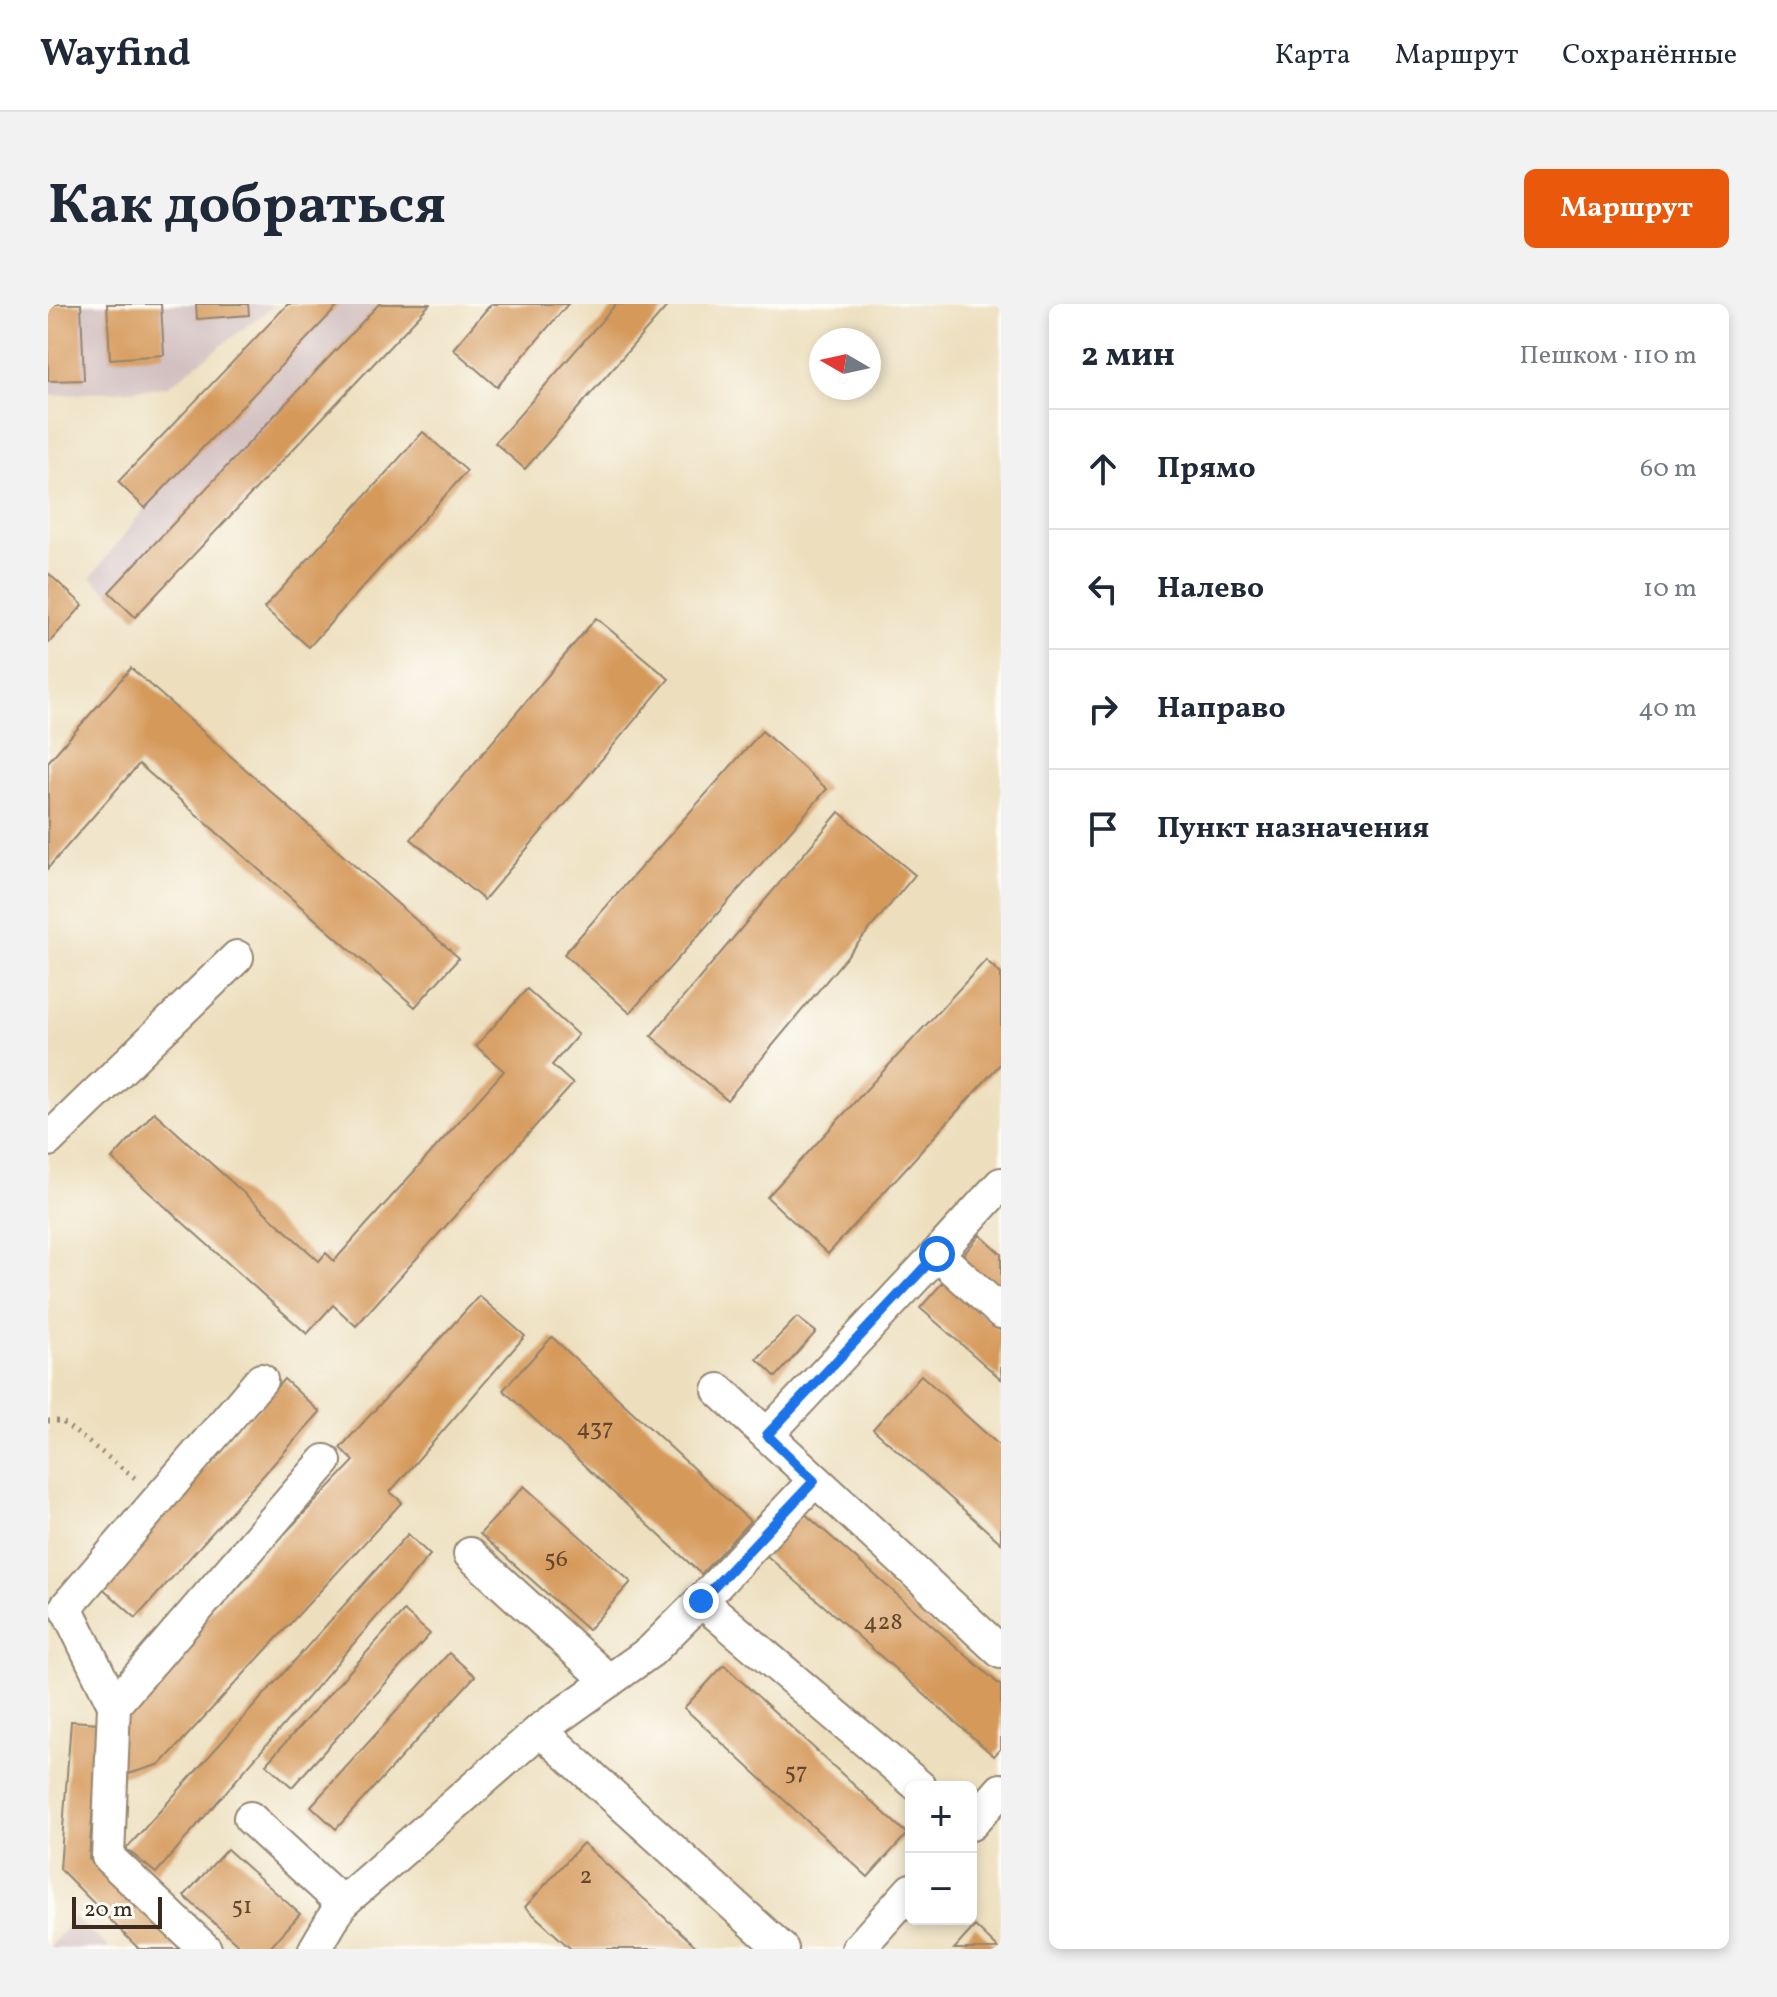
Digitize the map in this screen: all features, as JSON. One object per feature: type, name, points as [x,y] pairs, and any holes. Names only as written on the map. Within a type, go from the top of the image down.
[{"type":"lane","points":[[48,1140],[237,957]]},
{"type":"lane","points":[[767,1435],[1001,1184]]},
{"type":"lane","points":[[937,1254],[1001,1312]]},
{"type":"lane","points":[[205,1949],[108,1857],[114,1705],[66,1607],[261,1380]]},
{"type":"lane","points":[[719,1390],[1001,1652]]},
{"type":"lane","points":[[114,1705],[325,1461]]},
{"type":"lane","points":[[315,1949],[342,1903],[540,1730],[651,1651],[814,1481]]},
{"type":"lane","points":[[470,1554],[609,1681]]},
{"type":"lane","points":[[701,1601],[913,1781]]},
{"type":"lane","points":[[540,1730],[782,1949]]},
{"type":"lane","points":[[977,1817],[1001,1790]]},
{"type":"lane","points":[[250,1818],[342,1903]]},
{"type":"lane","points":[[858,1949],[905,1897]]},
{"type":"path","points":[[48,1421],[61,1421],[160,1497]]},
{"type":"shaded area","points":[[48,304],[273,304],[167,387],[48,396]]},
{"type":"shaded area","points":[[340,304],[430,304],[135,617],[91,577],[145,508]]},
{"type":"shaded area","points":[[74,1917],[110,1949],[49,1949]]},
{"type":"building","points":[[48,304],[81,304],[84,380],[48,381]]},
{"type":"building","points":[[107,304],[161,304],[164,355],[110,359]]},
{"type":"building","points":[[196,304],[248,304],[249,315],[197,319]]},
{"type":"building","points":[[288,304],[340,304],[145,508],[118,482]]},
{"type":"building","points":[[379,304],[430,304],[135,617],[109,592]]},
{"type":"building","points":[[491,304],[568,304],[497,387],[453,349]]},
{"type":"building","points":[[616,304],[669,304],[525,469],[495,443]]},
{"type":"building","points":[[423,432],[467,471],[309,647],[264,608]]},
{"type":"building","points":[[48,573],[83,605],[48,644]]},
{"type":"building","points":[[596,618],[669,679],[484,900],[411,839]]},
{"type":"building","points":[[131,668],[459,958],[415,1007],[139,764],[48,868],[48,762]]},
{"type":"building","points":[[762,731],[827,789],[630,1013],[564,954]]},
{"type":"building","points":[[839,812],[915,875],[727,1100],[651,1036]]},
{"type":"building","points":[[986,960],[1001,974],[1001,1063],[828,1254],[767,1197]]},
{"type":"building","points":[[527,989],[578,1035],[552,1065],[573,1084],[356,1326],[333,1305],[307,1334],[112,1159],[154,1112],[319,1261],[326,1253],[334,1261],[504,1071],[476,1046]]},
{"type":"building","points":[[980,1235],[1001,1254],[1001,1301],[958,1261]]},
{"type":"building","points":[[944,1281],[1001,1331],[1001,1379],[920,1308]]},
{"type":"building","points":[[479,1296],[525,1336],[390,1492],[402,1502],[161,1764],[118,1777],[123,1703],[354,1461],[340,1448]]},
{"type":"building","points":[[797,1317],[816,1332],[776,1377],[757,1359]]},
{"type":"building","points":[[552,1337],[750,1521],[701,1574],[503,1390]]},
{"type":"building","points":[[921,1375],[1001,1447],[1001,1543],[873,1429]]},
{"type":"building","points":[[284,1379],[320,1412],[136,1618],[99,1585]]},
{"type":"building","points":[[524,1486],[631,1582],[588,1630],[480,1534]]},
{"type":"building","points":[[803,1512],[1001,1686],[1001,1748],[994,1756],[766,1555]]},
{"type":"building","points":[[408,1534],[430,1555],[156,1873],[126,1849]]},
{"type":"building","points":[[404,1611],[430,1634],[292,1787],[266,1764]]},
{"type":"building","points":[[449,1653],[475,1676],[336,1829],[311,1806]]},
{"type":"building","points":[[724,1665],[905,1832],[905,1836],[868,1877],[684,1708]]},
{"type":"building","points":[[71,1721],[99,1723],[89,1859],[183,1949],[139,1949],[60,1869]]},
{"type":"building","points":[[583,1843],[699,1949],[571,1949],[525,1907]]},
{"type":"building","points":[[227,1849],[300,1914],[269,1949],[243,1949],[184,1896]]},
{"type":"building","points":[[975,1926],[999,1949],[954,1949]]},
{"type":"route","points":[[701,1601],[814,1481],[767,1435],[937,1254]]}]
